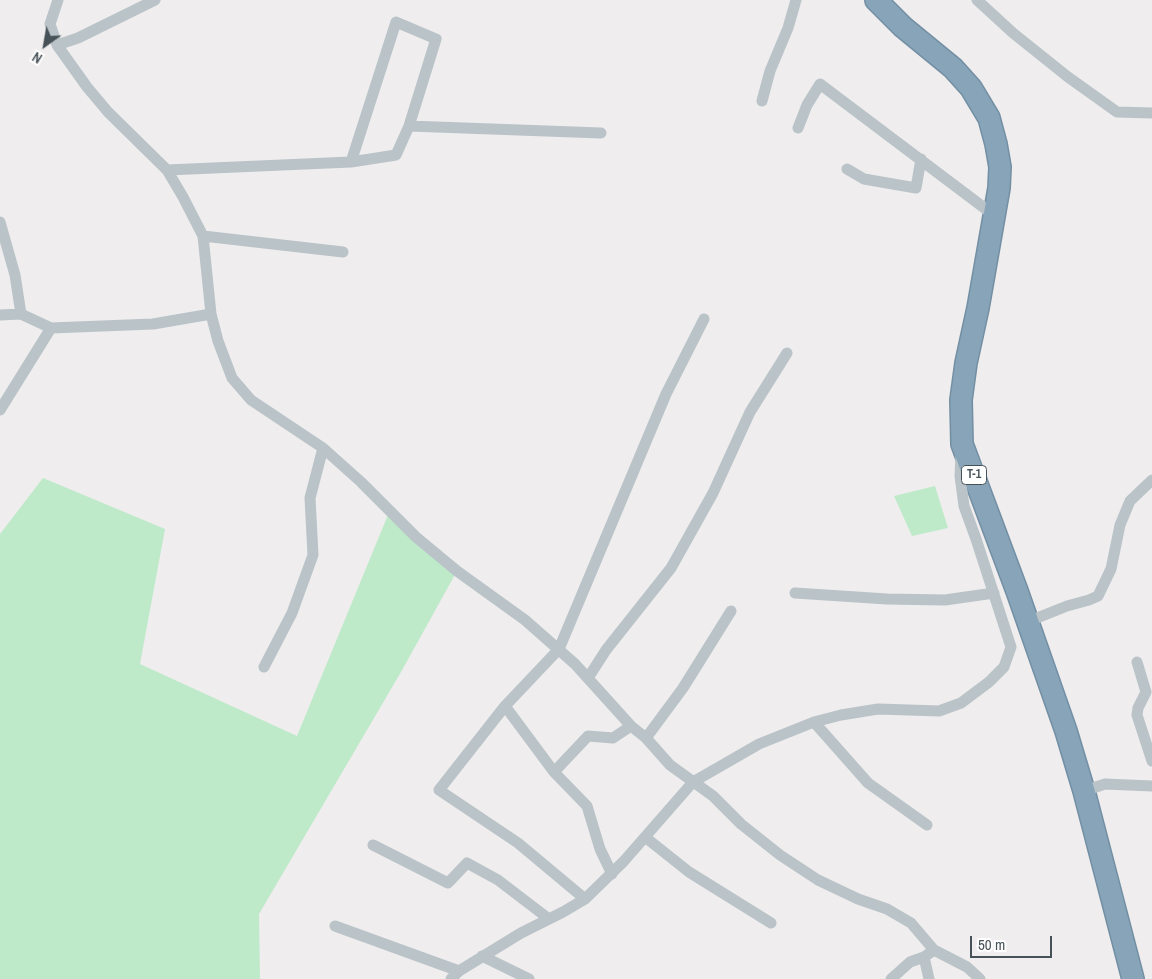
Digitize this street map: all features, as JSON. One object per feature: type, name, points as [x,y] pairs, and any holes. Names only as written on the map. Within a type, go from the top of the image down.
[{"type":"highway","name":"T-1","points":[[876,0],[903,27],[953,68],[971,88],[989,118],[996,144],[1000,167],[999,188],[966,363],[961,400],[962,444],[1066,731],[1084,791],[1133,979]]},
{"type":"street","points":[[58,0],[50,24],[57,45],[87,87],[108,112],[167,170],[203,236],[211,314],[218,341],[232,378],[251,400],[323,448],[461,575],[525,620],[559,649],[670,765],[713,796],[741,824],[818,880],[858,899],[887,909],[911,923],[934,950],[967,967],[980,979]]},
{"type":"street","points":[[57,45],[72,41],[155,0]]},
{"type":"street","points":[[762,101],[770,71],[788,28],[796,0]]},
{"type":"street","points":[[977,0],[1013,33],[1117,112],[1152,113]]},
{"type":"street","points":[[167,170],[351,162],[396,155],[409,126],[436,39],[396,22],[351,162]]},
{"type":"street","points":[[798,128],[806,105],[820,84],[995,216]]},
{"type":"street","points":[[409,126],[601,133]]},
{"type":"street","points":[[847,169],[864,179],[916,188],[921,159]]},
{"type":"street","points":[[0,222],[15,275],[21,314]]},
{"type":"street","points":[[203,236],[343,252]]},
{"type":"street","points":[[0,315],[21,314],[51,328],[153,324],[211,314]]},
{"type":"street","points":[[585,899],[518,843],[439,790],[505,706],[559,649],[666,394],[704,319]]},
{"type":"street","points":[[0,410],[51,328]]},
{"type":"street","points":[[588,678],[606,650],[671,568],[713,494],[750,412],[787,353]]},
{"type":"street","points":[[335,926],[455,975],[482,956],[521,933],[585,899],[612,874],[693,782],[759,744],[814,722],[878,709],[939,711],[961,703],[989,682],[1004,667],[1011,647],[964,506],[960,476],[962,444]]},
{"type":"street","points":[[264,666],[292,613],[313,555],[310,498],[323,448]]},
{"type":"street","points":[[1027,622],[1098,596],[1111,569],[1120,525],[1130,501],[1152,480]]},
{"type":"street","points":[[795,593],[887,599],[945,600],[994,593]]},
{"type":"street","points":[[646,738],[683,688],[731,611]]},
{"type":"street","points":[[1137,662],[1146,692],[1138,708],[1137,715],[1152,761]]},
{"type":"street","points":[[505,706],[554,772],[587,806],[600,849],[612,874]]},
{"type":"street","points":[[814,722],[868,783],[927,825]]},
{"type":"street","points":[[554,772],[588,736],[613,738],[631,726]]},
{"type":"street","points":[[1084,791],[1105,784],[1152,786]]},
{"type":"street","points":[[645,837],[689,872],[771,924]]},
{"type":"street","points":[[373,844],[448,883],[466,863],[498,880],[549,919]]},
{"type":"street","points":[[891,979],[910,962],[924,957],[934,950]]},
{"type":"street","points":[[482,956],[529,979]]},
{"type":"street","points":[[924,957],[929,979]]},
{"type":"green space","points":[[43,478],[165,529],[140,664],[297,736],[390,510],[457,571],[401,672],[259,914],[260,979],[0,979],[0,534]]},
{"type":"green space","points":[[935,486],[948,528],[912,536],[894,496]]}]
